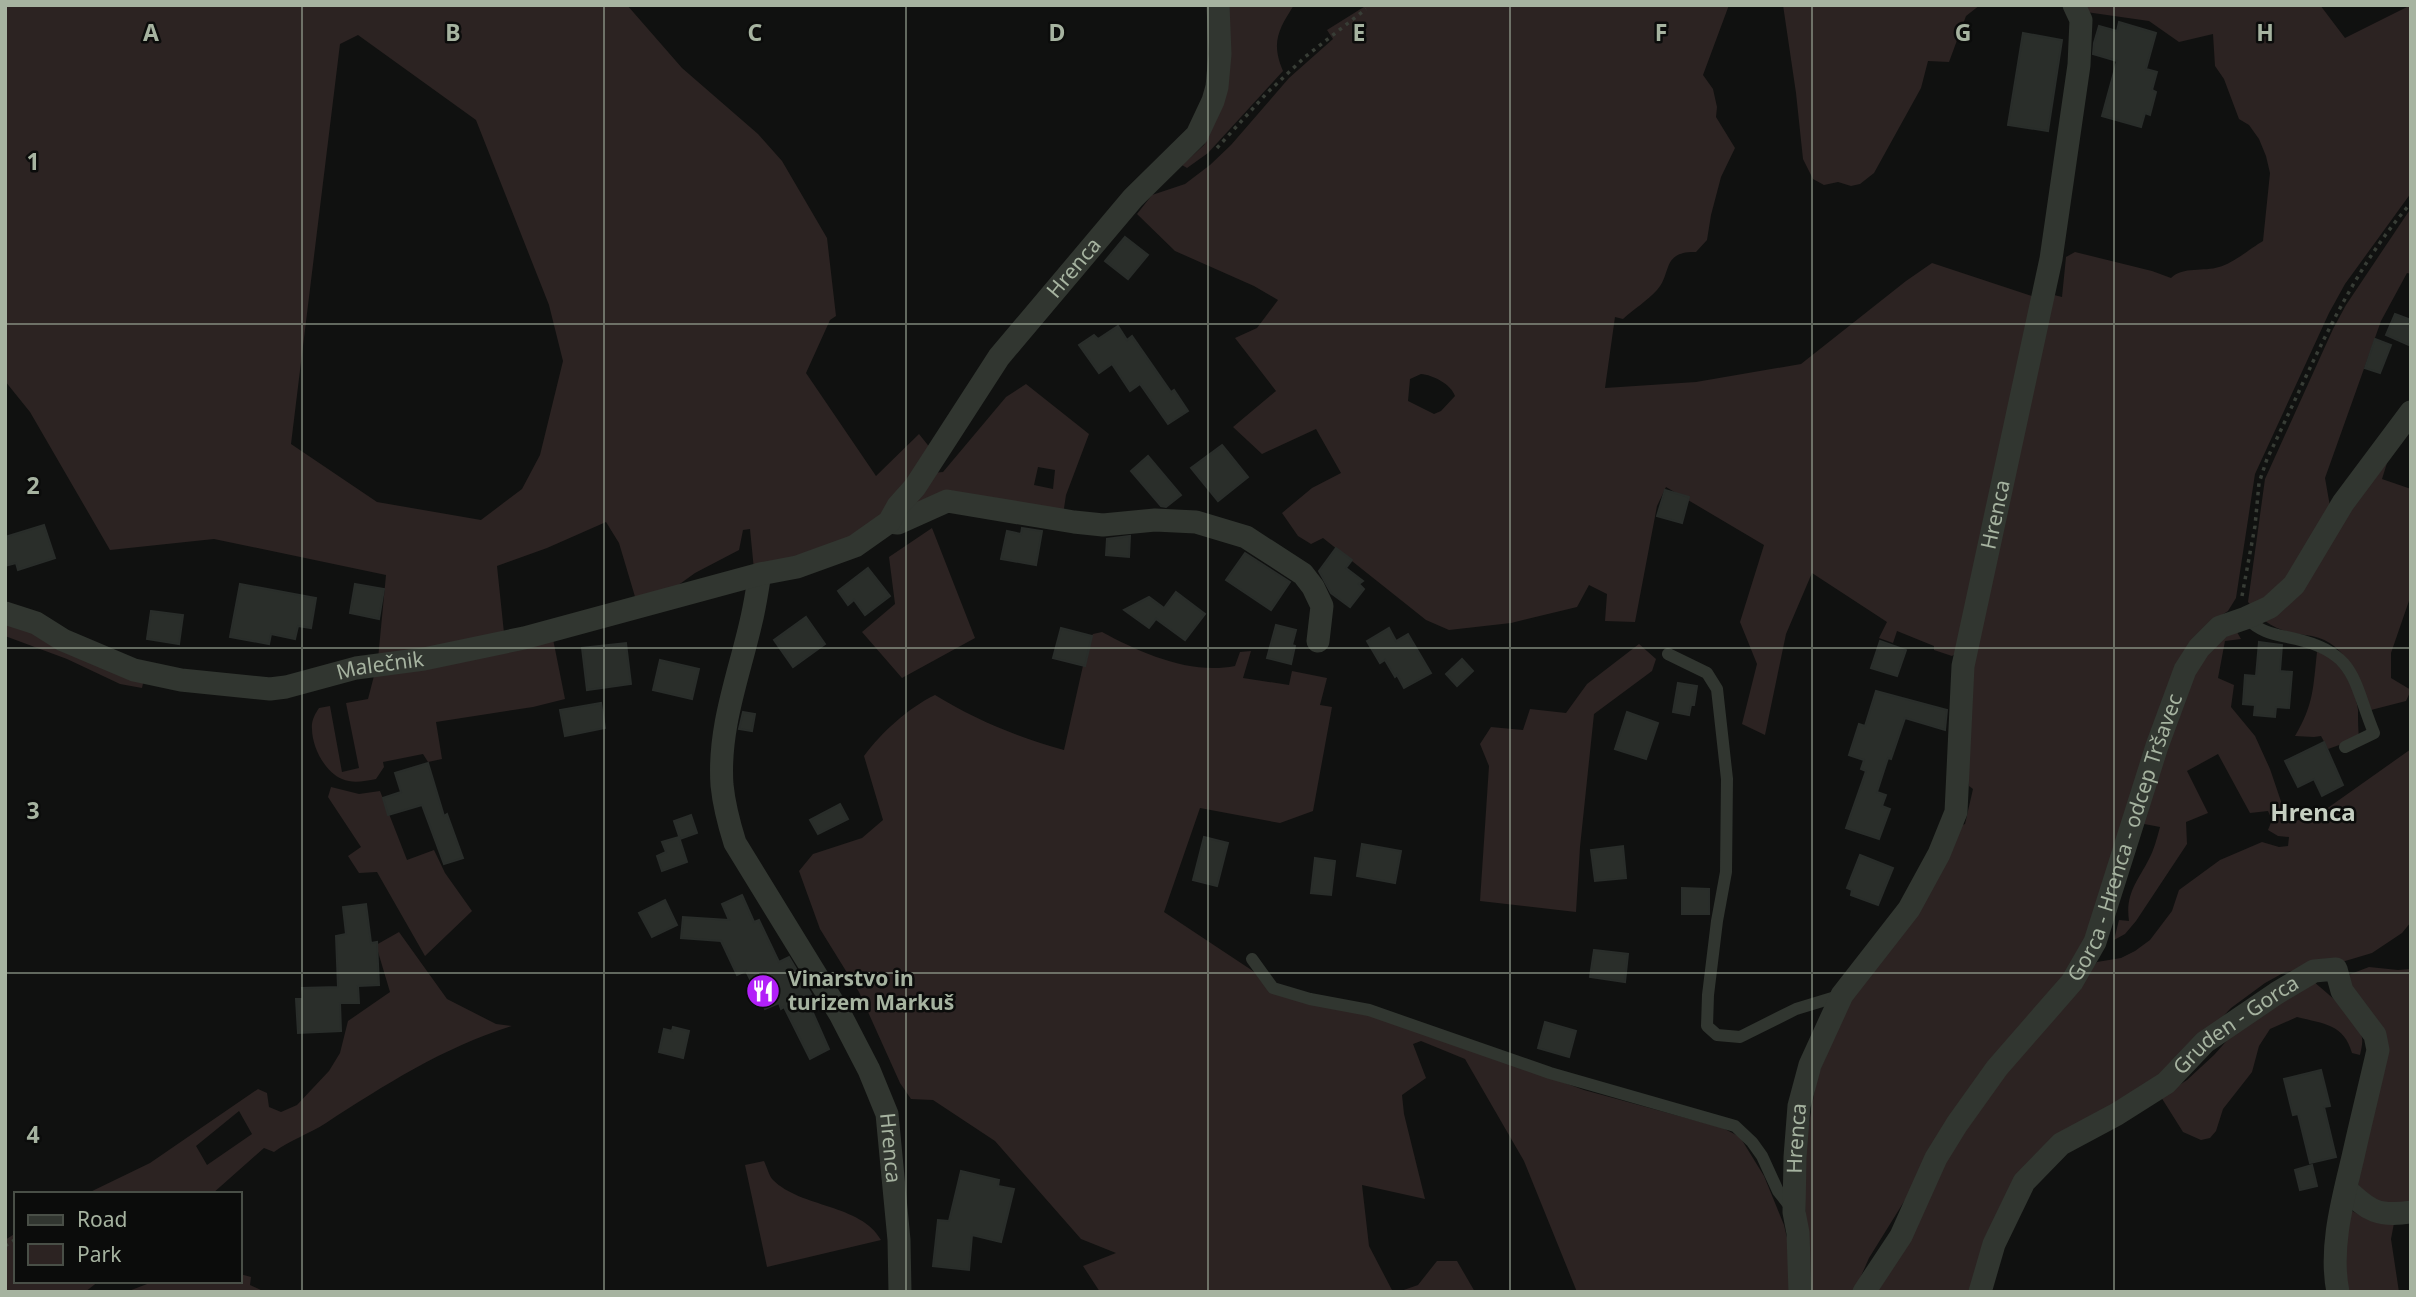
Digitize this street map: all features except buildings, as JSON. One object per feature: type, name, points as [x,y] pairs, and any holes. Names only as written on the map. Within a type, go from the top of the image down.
[{"type":"street","name":"Hrenca","points":[[855,546],[889,522],[1006,349],[1133,198],[1197,135],[1217,87],[1220,54],[1218,5]]},
{"type":"street","name":"Hrenca","points":[[1800,1292],[1798,1233],[1794,1212],[1799,1106],[1810,1065],[1842,995],[1909,909],[1939,855],[1956,812],[1963,666],[2051,259],[2079,65],[2081,20],[2074,5]]},
{"type":"street","name":"Gorca - Hrenca - odcep Tršavec","points":[[1864,1292],[1902,1237],[1936,1158],[1957,1124],[1997,1068],[2071,982],[2095,942],[2157,746],[2185,670],[2199,648],[2220,627],[2270,607],[2294,585],[2343,503],[2411,411]]},
{"type":"street","name":"Hrenca","points":[[889,522],[898,523],[947,501],[1074,522],[1196,522],[1246,537],[1303,574],[1322,606],[1318,641]]},
{"type":"street","name":"Malečnik","points":[[5,613],[36,623],[64,640],[134,670],[181,680],[270,689],[356,668],[424,659],[524,638],[760,574],[797,567],[855,546]]},
{"type":"street","name":"Hrenca","points":[[760,574],[751,622],[732,687],[724,738],[722,784],[727,816],[735,843],[840,1014],[869,1070],[887,1114],[899,1240],[900,1292]]},
{"type":"street","name":"Gruden - Gorca","points":[[1980,1292],[1994,1244],[2024,1182],[2062,1144],[2166,1083],[2205,1042],[2314,971],[2336,969],[2342,991],[2375,1035],[2378,1050],[2346,1189]]},
{"type":"street","points":[[2346,1189],[2362,1205],[2382,1214],[2411,1212]]},
{"type":"street","points":[[2338,1292],[2337,1239],[2346,1189]]},
{"type":"lane","points":[[2246,618],[2259,630],[2316,644],[2338,655],[2358,685],[2374,733],[2345,747]]},
{"type":"lane","points":[[1668,654],[1707,673],[1717,689],[1727,779],[1726,872],[1717,920],[1707,1026],[1717,1035],[1740,1037],[1796,1009],[1842,995]]},
{"type":"lane","points":[[1252,960],[1273,988],[1310,999],[1369,1010],[1550,1073],[1735,1126],[1762,1156],[1778,1191],[1794,1212]]},
{"type":"path","points":[[1214,151],[1267,93],[1305,57],[1366,9]]},
{"type":"path","points":[[2246,618],[2241,593],[2255,526],[2259,483],[2267,459],[2337,311],[2411,203]]},
{"type":"green space","points":[[5,5],[627,5],[682,68],[758,134],[782,161],[827,238],[836,316],[830,320],[806,373],[876,476],[919,434],[931,449],[882,515],[861,534],[754,570],[750,529],[743,530],[739,550],[695,573],[677,586],[636,600],[619,543],[606,522],[497,566],[504,633],[378,659],[386,575],[214,539],[110,550],[30,412],[5,381]],"holes":[[[358,35],[476,120],[549,305],[563,361],[540,455],[522,489],[481,520],[377,502],[291,444],[340,44]]]},
{"type":"green space","points":[[1227,5],[1294,5],[1278,37],[1277,52],[1283,71],[1208,153],[1187,168],[1182,165],[1204,145],[1217,118]]},
{"type":"green space","points":[[1367,5],[1729,5],[1703,75],[1713,89],[1716,117],[1735,148],[1721,177],[1707,240],[1696,252],[1677,255],[1672,259],[1662,284],[1653,294],[1623,319],[1615,317],[1605,388],[1696,382],[1801,364],[1932,263],[2035,297],[1958,652],[1952,656],[1934,650],[1934,646],[1897,631],[1893,643],[1879,638],[1887,622],[1812,573],[1786,634],[1765,735],[1742,724],[1757,664],[1740,622],[1764,545],[1666,487],[1657,506],[1635,622],[1605,621],[1607,594],[1589,585],[1577,607],[1511,623],[1449,630],[1426,620],[1323,538],[1311,544],[1298,536],[1282,513],[1312,488],[1341,473],[1316,429],[1262,454],[1233,427],[1276,391],[1235,338],[1257,328],[1278,300],[1254,286],[1175,251],[1137,214],[1152,195],[1185,184],[1231,145],[1289,78],[1333,39],[1327,30]],"holes":[[[1421,374],[1446,384],[1455,396],[1441,411],[1434,414],[1408,401],[1410,379]]]},
{"type":"green space","points":[[1783,5],[1980,5],[1966,16],[1949,62],[1928,61],[1921,88],[1874,173],[1860,184],[1851,186],[1838,182],[1824,185],[1813,179],[1803,159]]},
{"type":"green space","points":[[2077,5],[2320,5],[2345,38],[2411,5],[2411,193],[2345,284],[2255,474],[2236,598],[2228,611],[2211,622],[2090,943],[1957,1116],[1869,1258],[1854,1292],[1807,1292],[1804,1152],[1817,1077],[1852,995],[1960,826],[1965,824],[1973,789],[1969,786],[1968,688],[2050,294],[2062,297],[2066,257],[2075,252],[2171,278],[2181,272],[2224,265],[2263,241],[2270,173],[2266,156],[2249,125],[2239,119],[2224,79],[2215,66],[2213,34],[2179,42],[2149,21],[2079,11]]},
{"type":"green space","points":[[2411,208],[2411,274],[2407,273],[2381,321],[2325,478],[2331,512],[2282,585],[2253,607],[2248,602],[2265,479],[2333,329]]},
{"type":"green space","points":[[1026,384],[1089,434],[1066,495],[1063,515],[946,496],[904,517],[932,473],[943,472],[1006,397]],"holes":[[[1038,467],[1055,470],[1053,489],[1034,485]]]},
{"type":"green space","points":[[2387,463],[2382,479],[2411,489],[2411,595],[2391,653],[2391,678],[2411,690],[2406,701],[2371,710],[2350,665],[2335,646],[2312,636],[2282,630],[2265,621],[2341,517]]},
{"type":"green space","points":[[932,528],[975,638],[902,678],[862,632],[895,604],[889,557]]},
{"type":"green space","points":[[5,619],[144,679],[142,688],[120,684],[67,659],[5,636]]},
{"type":"green space","points":[[1102,632],[1149,654],[1183,665],[1218,668],[1235,666],[1240,652],[1251,651],[1243,678],[1289,685],[1292,671],[1327,678],[1320,705],[1332,707],[1313,811],[1280,823],[1200,808],[1164,912],[1259,975],[1269,991],[1327,1003],[1414,1028],[1584,1090],[1723,1128],[1740,1137],[1764,1176],[1784,1225],[1791,1255],[1793,1292],[1577,1292],[1524,1161],[1465,1059],[1421,1041],[1413,1044],[1426,1078],[1402,1095],[1404,1114],[1425,1199],[1362,1185],[1369,1246],[1393,1292],[1100,1292],[1083,1266],[1116,1253],[1081,1239],[995,1141],[933,1100],[911,1099],[900,1083],[859,992],[820,929],[799,871],[813,854],[862,838],[883,820],[864,756],[896,721],[935,695],[997,727],[1064,750],[1089,639],[1093,634]]},
{"type":"green space","points":[[2237,632],[2241,639],[2225,641],[2218,678],[2234,685],[2231,707],[2255,736],[2270,769],[2288,822],[2315,817],[2411,749],[2411,922],[2402,933],[2372,953],[2325,967],[2285,972],[2265,983],[2231,1008],[2184,1058],[2144,1088],[2053,1142],[1974,1292],[1870,1292],[1966,1122],[2097,962],[2121,958],[2150,940],[2172,911],[2179,890],[2220,860],[2262,842],[2279,847],[2288,846],[2289,837],[2278,836],[2268,830],[2272,820],[2268,811],[2250,813],[2218,754],[2187,771],[2208,813],[2186,822],[2187,844],[2136,921],[2125,934],[2114,940],[2119,920],[2129,921],[2131,895],[2152,852],[2160,827],[2139,823],[2173,711],[2217,637]]},
{"type":"green space","points":[[553,639],[565,699],[533,707],[436,722],[442,759],[428,762],[423,754],[383,762],[384,767],[376,779],[355,782],[336,776],[325,765],[317,751],[313,720],[319,708],[330,706],[342,772],[359,768],[346,703],[368,699],[375,672]]},
{"type":"green space","points":[[1639,644],[1656,659],[1652,671],[1594,714],[1576,912],[1480,901],[1489,766],[1480,744],[1491,727],[1523,730],[1530,709],[1566,713],[1587,684]]},
{"type":"green space","points":[[2317,652],[2332,660],[2345,675],[2354,693],[2358,710],[2359,738],[2328,749],[2321,736],[2295,736],[2309,705]]},
{"type":"green space","points":[[331,787],[359,794],[380,791],[407,860],[434,850],[445,873],[472,911],[425,956],[377,872],[359,873],[348,856],[361,847],[328,797]]},
{"type":"green space","points":[[399,932],[447,999],[496,1024],[512,1026],[463,1045],[416,1068],[274,1152],[264,1148],[214,1192],[90,1192],[150,1163],[258,1089],[267,1093],[269,1107],[281,1112],[297,1105],[329,1071],[340,1053],[348,1021],[390,992],[376,945]],"holes":[[[239,1111],[252,1134],[207,1165],[196,1146]]]},
{"type":"green space","points":[[2369,967],[2411,969],[2411,1201],[2382,1206],[2357,1191],[2378,1055],[2348,990],[2348,975]]},
{"type":"green space","points":[[2314,982],[2356,1023],[2362,1038],[2360,1055],[2352,1053],[2344,1036],[2332,1027],[2297,1017],[2270,1029],[2259,1046],[2252,1072],[2223,1109],[2216,1131],[2210,1138],[2201,1140],[2183,1132],[2161,1097],[2187,1080],[2247,1018]]},
{"type":"green space","points":[[764,1161],[772,1178],[785,1189],[860,1219],[872,1228],[881,1240],[767,1267],[745,1165]]},
{"type":"green space","points":[[2348,1209],[2368,1219],[2394,1223],[2391,1239],[2399,1292],[2340,1292]]},
{"type":"green space","points":[[14,1234],[14,1283],[96,1283],[85,1292],[5,1292],[5,1240]]},
{"type":"green space","points":[[1437,1261],[1457,1261],[1475,1292],[1398,1292],[1418,1285]]},
{"type":"green space","points":[[242,1275],[251,1277],[250,1285],[265,1292],[126,1292],[150,1283],[242,1283]]},
{"type":"place","name":"Vinarstvo in turizem Markuš","points":[[763,991]]},
{"type":"district","name":"Hrenca","points":[[2313,813]]}]
